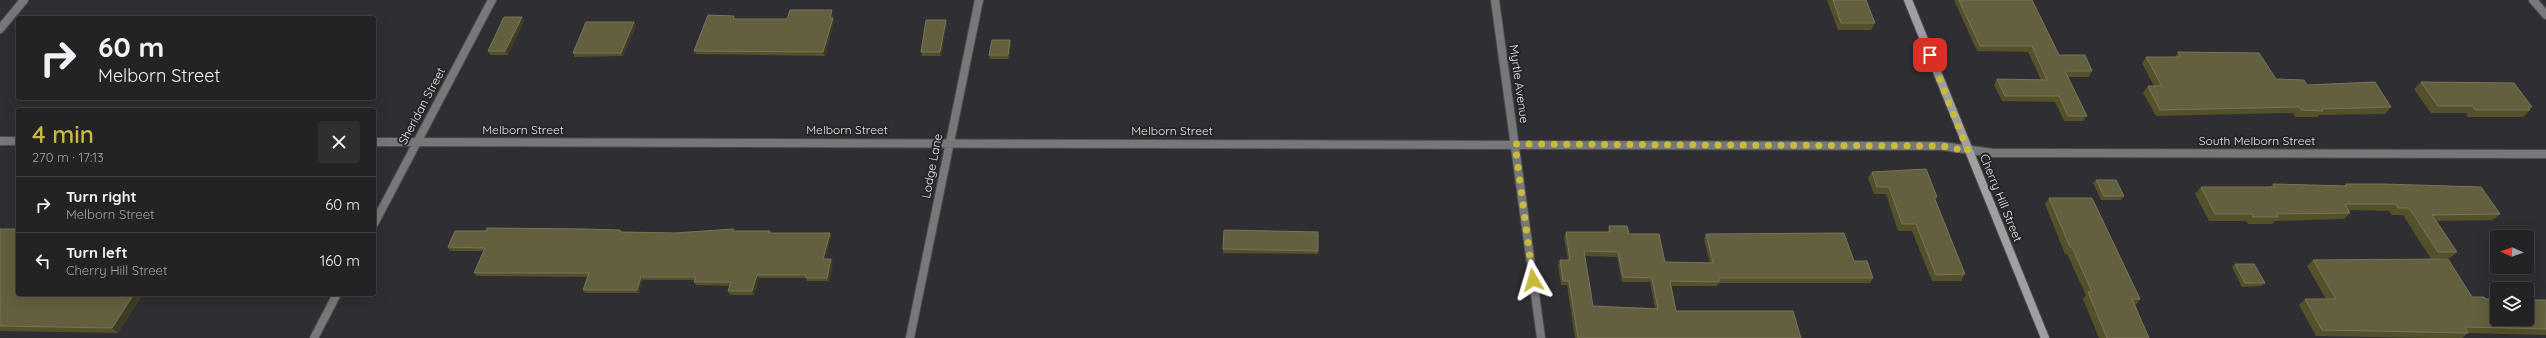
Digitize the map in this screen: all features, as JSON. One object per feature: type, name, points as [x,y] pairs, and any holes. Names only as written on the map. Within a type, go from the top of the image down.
[{"type":"street","points":[[0,29],[24,0]]},
{"type":"street","name":"Sheridan Street","points":[[376,220],[492,0]]},
{"type":"street","name":"Lodge Lane","points":[[910,338],[979,0]]},
{"type":"street","name":"Myrtle Avenue","points":[[1495,0],[1541,338]]},
{"type":"street","name":"Cherry Hill Street","points":[[1908,0],[2045,338]]},
{"type":"street","points":[[2534,0],[2546,16]]},
{"type":"street","points":[[0,141],[16,141]]},
{"type":"street","name":"Melborn Street","points":[[376,142],[949,142],[1942,146],[1968,151]]},
{"type":"street","name":"South Melborn Street","points":[[1968,151],[2000,153],[2546,154]]},
{"type":"street","points":[[314,338],[336,296]]},
{"type":"building","points":[[1833,0],[1866,0],[1875,23],[1841,23]]},
{"type":"building","points":[[1959,0],[2032,0],[2059,55],[2085,55],[2092,71],[2065,71],[2087,116],[2068,116],[2059,96],[2005,96],[1997,79],[2047,80],[2032,46],[1980,46]]},
{"type":"building","points":[[790,10],[832,10],[830,18],[833,18],[823,52],[694,51],[708,15],[734,16],[733,19],[787,19]]},
{"type":"building","points":[[504,17],[522,17],[505,51],[488,51]]},
{"type":"building","points":[[926,20],[946,20],[940,52],[921,52]]},
{"type":"building","points":[[586,22],[634,22],[621,53],[573,53]]},
{"type":"building","points":[[992,40],[1010,40],[1008,55],[989,55]]},
{"type":"building","points":[[2178,52],[2259,53],[2276,79],[2304,80],[2307,85],[2375,82],[2391,107],[2322,109],[2323,111],[2301,110],[2298,107],[2160,110],[2148,86],[2162,86],[2146,57],[2181,57]]},
{"type":"building","points":[[2421,82],[2514,83],[2532,107],[2528,107],[2530,110],[2475,110],[2473,106],[2438,106]]},
{"type":"building","points":[[1926,169],[1937,197],[1934,197],[1965,274],[1936,275],[1916,224],[1902,224],[1889,187],[1877,187],[1872,172]]},
{"type":"building","points":[[2096,180],[2116,180],[2124,196],[2104,196]]},
{"type":"building","points":[[2273,184],[2347,186],[2346,184],[2383,184],[2481,187],[2500,214],[2432,215],[2457,252],[2438,252],[2409,208],[2398,208],[2396,204],[2345,204],[2350,213],[2276,214],[2278,217],[2253,217],[2252,214],[2215,214],[2201,187],[2275,187]]},
{"type":"building","points":[[2049,198],[2092,198],[2140,299],[2132,299],[2149,338],[2107,338],[2088,292],[2092,292],[2072,247],[2070,247]]},
{"type":"building","points":[[1609,226],[1627,226],[1629,234],[1659,234],[1665,262],[1713,263],[1706,234],[1844,233],[1854,261],[1867,261],[1873,278],[1719,278],[1719,282],[1670,281],[1676,311],[1793,311],[1801,338],[1578,338],[1569,281],[1563,281],[1560,260],[1570,260],[1566,232],[1610,232]],"holes":[[[1584,251],[1618,252],[1623,277],[1652,278],[1658,309],[1593,306]]]},
{"type":"building","points":[[487,228],[583,229],[620,230],[620,232],[675,233],[734,229],[733,231],[770,231],[769,233],[830,233],[823,259],[831,259],[827,278],[806,278],[806,275],[757,275],[752,291],[728,291],[731,282],[694,282],[696,277],[641,277],[637,290],[583,290],[589,273],[474,273],[485,248],[448,247],[455,231],[486,231]]},
{"type":"building","points":[[0,229],[16,229],[16,296],[133,296],[112,328],[0,326]]},
{"type":"building","points":[[1224,230],[1318,232],[1318,251],[1223,249]]},
{"type":"building","points":[[2448,259],[2472,297],[2484,297],[2486,299],[2490,299],[2490,326],[2534,326],[2534,300],[2546,300],[2546,329],[2465,327],[2468,333],[2322,330],[2305,299],[2336,299],[2313,260]]},
{"type":"building","points":[[2235,264],[2254,264],[2265,283],[2245,283]]},
{"type":"route","points":[[1533,280],[1515,144],[1942,146],[1968,151],[1930,55]]}]
